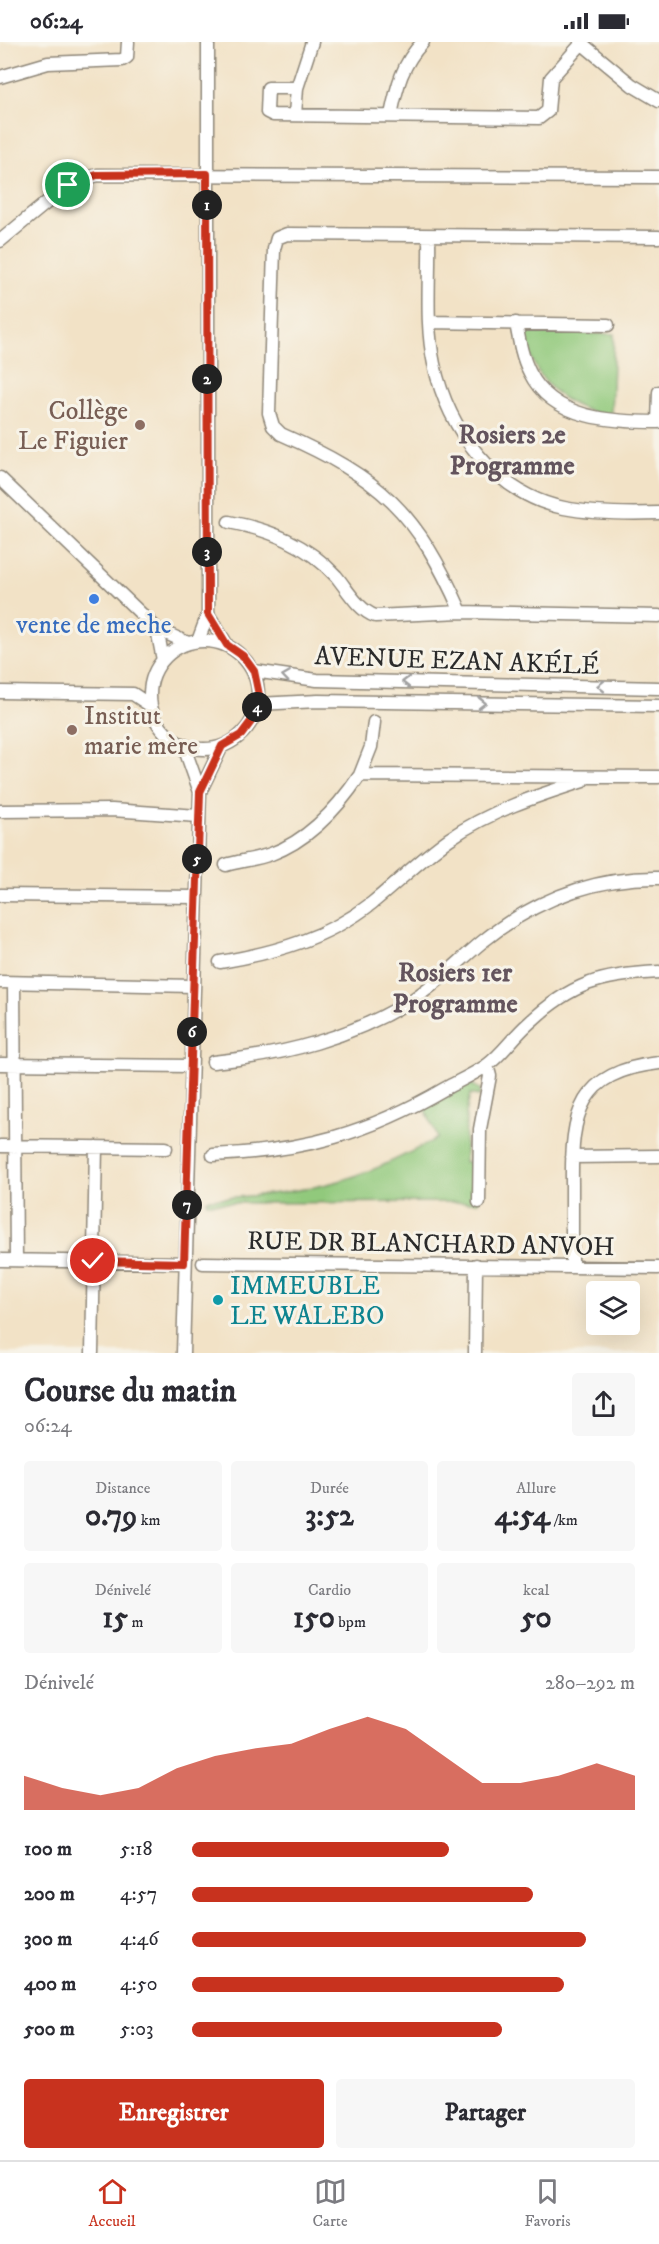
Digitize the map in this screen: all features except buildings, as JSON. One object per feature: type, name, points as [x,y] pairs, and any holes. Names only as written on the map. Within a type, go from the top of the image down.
[{"type":"street","points":[[0,77],[48,63],[122,60],[127,57],[128,42]]},
{"type":"street","points":[[133,694],[153,676],[163,660],[174,650],[193,642],[208,614],[208,42]]},
{"type":"street","points":[[295,115],[297,88],[312,42]]},
{"type":"street","points":[[391,115],[398,78],[412,53],[423,42]]},
{"type":"street","points":[[297,88],[272,86],[266,91],[267,112],[273,115],[543,117],[548,111],[551,78],[581,42],[632,86],[659,101]]},
{"type":"street","points":[[0,241],[68,185],[80,179],[116,173],[659,177]]},
{"type":"street","points":[[461,612],[437,559],[397,507],[380,490],[347,466],[281,435],[273,426],[269,413],[274,249],[277,238],[287,234],[429,237],[612,235],[659,237]]},
{"type":"street","points":[[429,237],[430,322],[434,363],[453,421],[477,453],[500,476],[531,497],[562,508],[592,512],[659,513]]},
{"type":"street","points":[[430,322],[608,325]]},
{"type":"street","points":[[516,324],[530,374],[545,393],[566,407],[591,417],[616,422],[658,422],[659,392]]},
{"type":"street","points":[[0,478],[157,629],[193,642],[227,645]]},
{"type":"street","points":[[229,522],[263,528],[290,540],[315,557],[369,614],[381,617],[461,612],[659,616]]},
{"type":"street","points":[[153,676],[150,691],[151,706],[162,729],[183,744],[202,749],[222,746],[241,735],[253,719],[258,704],[259,686],[254,671],[243,656],[227,645],[208,614]]},
{"type":"street","points":[[157,629],[163,660]]},
{"type":"street","name":"AVENUE EZAN AKÉLÉ","points":[[254,671],[318,680],[659,688]]},
{"type":"street","points":[[0,692],[133,694],[151,706]]},
{"type":"street","name":"AVENUE EZAN AKÉLÉ","points":[[258,704],[318,701],[659,706]]},
{"type":"street","points":[[225,865],[271,854],[297,841],[337,808],[360,775],[371,747],[374,722]]},
{"type":"street","points":[[183,744],[200,792]]},
{"type":"street","points":[[183,1353],[198,816],[200,792],[222,746]]},
{"type":"street","points":[[360,775],[659,777]]},
{"type":"street","points":[[220,962],[262,955],[302,942],[341,924],[370,904],[448,840],[482,820],[522,801],[592,778]]},
{"type":"street","points":[[0,812],[111,810],[198,816]]},
{"type":"street","points":[[213,1062],[286,1052],[347,1033],[377,1020],[414,999],[491,935],[540,902],[602,883],[659,878]]},
{"type":"street","points":[[0,895],[196,897]]},
{"type":"street","points":[[213,1155],[284,1150],[355,1133],[397,1115],[487,1065],[548,1006],[590,981],[624,974],[659,972]]},
{"type":"street","points":[[0,982],[194,986]]},
{"type":"street","points":[[14,983],[16,1260]]},
{"type":"street","points":[[572,1267],[572,1157],[574,1129],[579,1112],[589,1094],[607,1077],[627,1068],[659,1063]]},
{"type":"street","points":[[0,1064],[191,1066]]},
{"type":"street","points":[[479,1202],[480,1129],[490,1076],[487,1065]]},
{"type":"street","points":[[0,1146],[166,1148]]},
{"type":"street","points":[[92,1353],[96,1147]]},
{"type":"street","points":[[572,1157],[659,1156]]},
{"type":"street","points":[[0,1260],[184,1263]]},
{"type":"street","name":"RUE DR BLANCHARD ANVOH","points":[[203,1263],[659,1268]]},
{"type":"street","points":[[475,1353],[476,1265]]},
{"type":"green space","points":[[525,332],[614,334],[611,416],[579,407],[553,389],[542,378],[534,364]]},
{"type":"green space","points":[[470,1083],[481,1090],[479,1096],[470,1094],[466,1114],[465,1162],[479,1162],[478,1202],[207,1203],[207,1199],[265,1195],[321,1186],[389,1163],[438,1138],[425,1109]]},
{"type":"place","name":"Collège Le Figuier","points":[[140,425]]},
{"type":"place","name":"vente de meche","points":[[94,599]]},
{"type":"place","name":"Institut marie mère","points":[[72,730]]},
{"type":"place","name":"IMMEUBLE LE WALEBO","points":[[218,1300]]},
{"type":"district","name":"Rosiers 2e Programme","points":[[512,450]]},
{"type":"district","name":"Rosiers 1er Programme","points":[[455,988]]},
{"type":"route","points":[[68,185],[80,179],[116,173],[207,174],[208,614],[227,645],[243,656],[254,671],[259,686],[258,704],[253,719],[241,735],[222,746],[200,792],[184,1263],[93,1261]]}]
